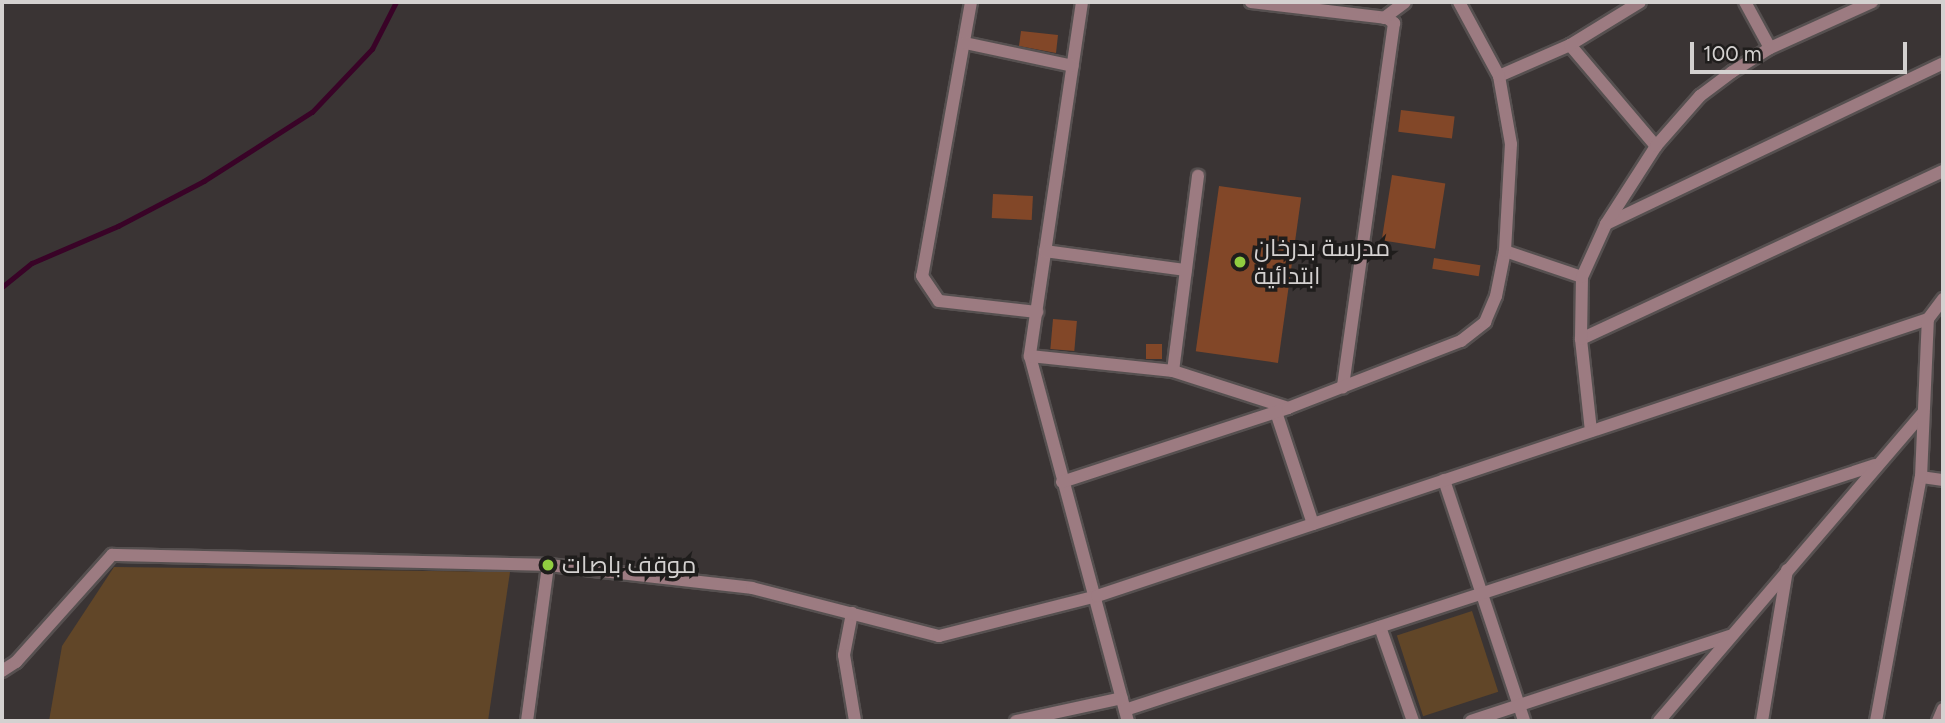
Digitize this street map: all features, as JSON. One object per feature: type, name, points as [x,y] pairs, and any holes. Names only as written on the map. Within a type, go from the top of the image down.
[{"type":"street","points":[[971,2],[922,276],[939,301],[1037,312]]},
{"type":"street","points":[[1082,2],[1030,356],[1062,482],[1097,596],[1125,710]]},
{"type":"street","points":[[1251,2],[1384,18],[1394,23],[1392,60],[1343,387]]},
{"type":"street","points":[[1384,18],[1405,2]]},
{"type":"street","points":[[1062,482],[1282,410],[1461,341],[1485,323],[1496,296],[1506,251],[1511,144],[1499,76],[1459,2]]},
{"type":"street","points":[[1499,76],[1570,45],[1640,2]]},
{"type":"street","points":[[1745,2],[1770,48]]},
{"type":"street","points":[[1591,430],[1581,339],[1582,276],[1606,224],[1656,146],[1700,96],[1770,48],[1872,2]]},
{"type":"street","points":[[964,43],[1073,66]]},
{"type":"street","points":[[1570,45],[1656,146]]},
{"type":"street","points":[[1606,224],[1943,63]]},
{"type":"street","points":[[1581,339],[1943,171]]},
{"type":"street","points":[[1173,371],[1198,176]]},
{"type":"street","points":[[1045,251],[1186,270]]},
{"type":"street","points":[[1506,251],[1582,276]]},
{"type":"street","points":[[2,680],[113,555],[548,565],[752,588],[939,636],[1097,596],[1928,319],[1943,299]]},
{"type":"street","points":[[1876,721],[1921,477],[1928,319]]},
{"type":"street","points":[[1030,356],[1173,371],[1282,410]]},
{"type":"street","points":[[1928,359],[1943,359]]},
{"type":"street","points":[[1282,410],[1313,524]]},
{"type":"street","points":[[1659,721],[1875,465],[1923,413]]},
{"type":"street","points":[[1016,721],[1125,710],[1875,465]]},
{"type":"street","points":[[1921,477],[1943,480]]},
{"type":"street","points":[[1444,480],[1524,721]]},
{"type":"street","points":[[527,721],[548,565]]},
{"type":"street","points":[[1762,721],[1787,570]]},
{"type":"street","points":[[852,613],[844,655],[855,721]]},
{"type":"street","points":[[1380,627],[1413,721]]},
{"type":"street","points":[[1471,721],[1731,636]]},
{"type":"street","points":[[2,671],[16,662]]},
{"type":"shaded area","points":[[114,567],[510,572],[488,721],[49,721],[62,646]]},
{"type":"shaded area","points":[[1472,611],[1498,692],[1423,716],[1397,635]]},
{"type":"building","points":[[1021,31],[1058,35],[1056,53],[1019,46]]},
{"type":"building","points":[[1401,110],[1455,117],[1452,138],[1398,132]]},
{"type":"building","points":[[1392,175],[1445,183],[1435,249],[1382,240]]},
{"type":"building","points":[[1219,186],[1301,198],[1278,363],[1196,351]]},
{"type":"building","points":[[993,194],[1033,196],[1032,220],[992,218]]},
{"type":"building","points":[[1434,258],[1480,265],[1479,276],[1432,269]]},
{"type":"building","points":[[1053,319],[1077,321],[1074,351],[1050,349]]},
{"type":"building","points":[[1146,344],[1162,344],[1162,359],[1146,359]]},
{"type":"waterway","points":[[2,287],[32,263],[118,226],[204,181],[312,112],[372,49],[396,2]]},
{"type":"place","name":"مدرسة بدرخان ابتدائية","points":[[1240,262]]},
{"type":"place","name":"موقف باصات","points":[[548,565]]}]
